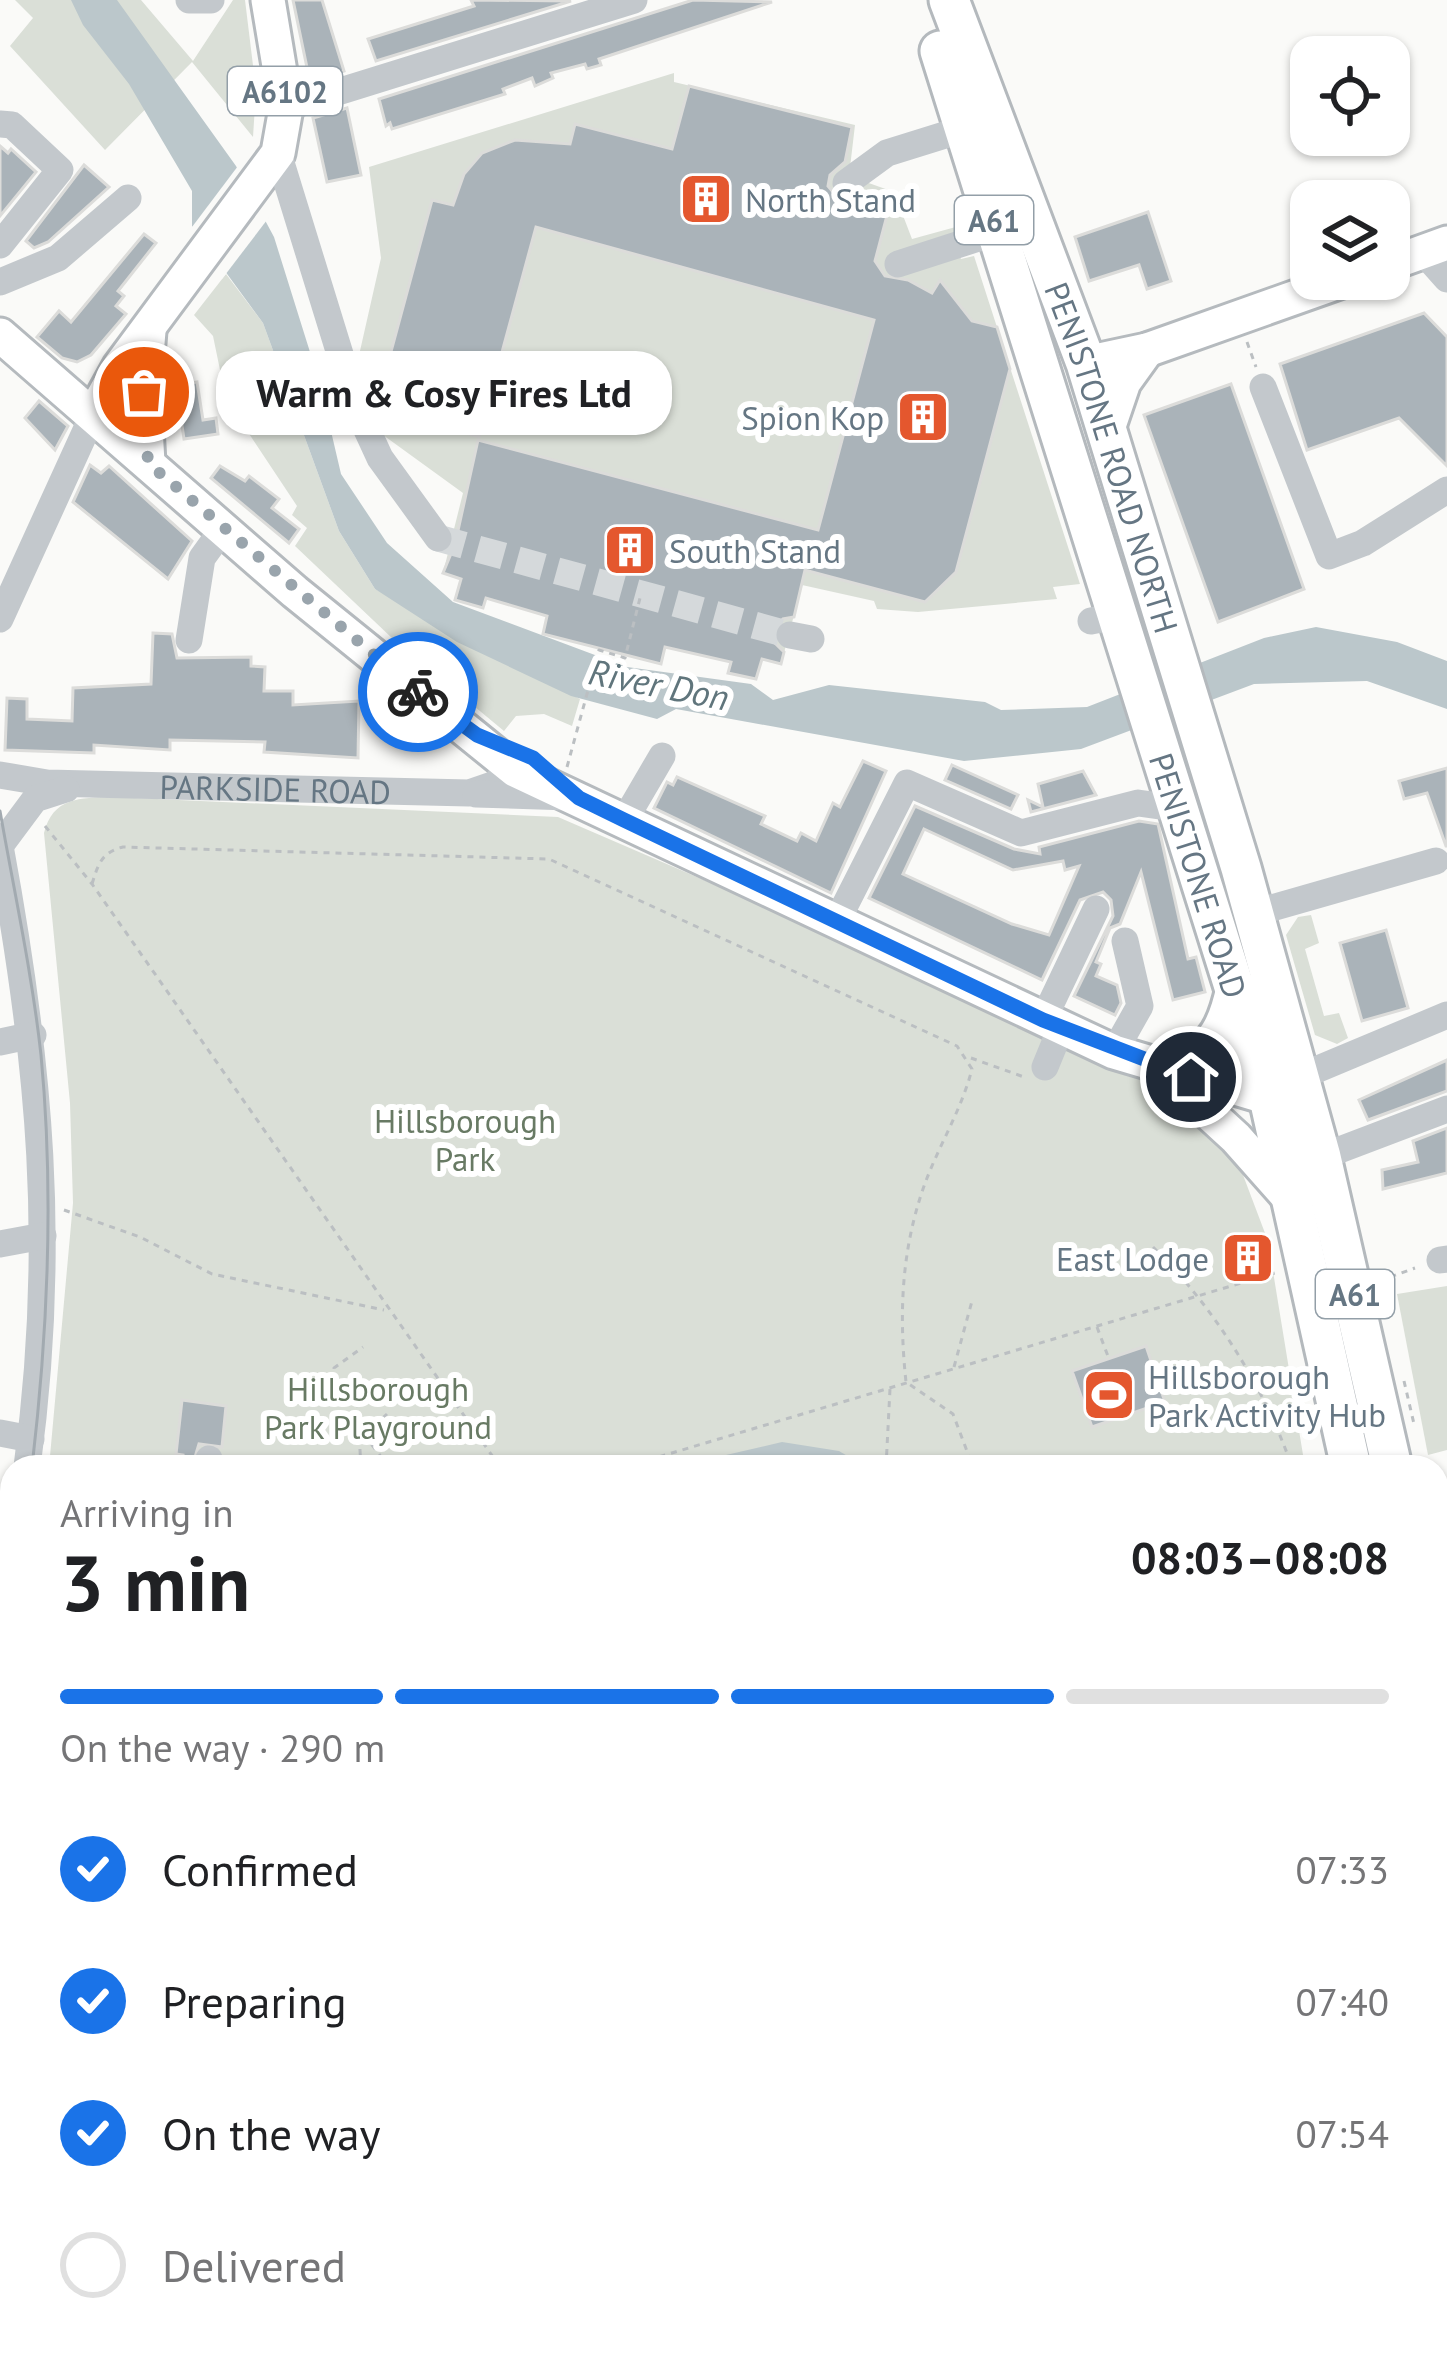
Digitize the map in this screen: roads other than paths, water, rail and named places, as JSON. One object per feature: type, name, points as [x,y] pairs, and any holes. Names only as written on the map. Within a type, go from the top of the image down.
[{"type":"highway","name":"PENISTONE ROAD NORTH","points":[[924,0],[1102,564]]},
{"type":"highway","name":"PENISTONE ROAD NORTH","points":[[949,0],[1086,363],[1193,714]]},
{"type":"highway","points":[[1061,441],[1068,393],[1086,363]]},
{"type":"highway","name":"PENISTONE ROAD","points":[[1102,564],[1113,625],[1155,727],[1236,988],[1284,1088]]},
{"type":"highway","name":"PENISTONE ROAD","points":[[1193,714],[1254,913],[1284,1088],[1292,1201],[1348,1455]]},
{"type":"highway","points":[[1212,913],[1254,913]]},
{"type":"highway","points":[[1162,1070],[1198,1058],[1211,1047],[1230,1015],[1236,988]]},
{"type":"highway","points":[[1284,1088],[1317,1140]]},
{"type":"highway","name":"A61","points":[[1317,1140],[1389,1455]]},
{"type":"main road","name":"A6102","points":[[93,415],[120,366],[271,166],[286,108],[268,0]]},
{"type":"main road","points":[[1086,363],[1147,350],[1290,300]]},
{"type":"main road","name":"A6102","points":[[148,463],[144,392],[150,330]]},
{"type":"main road","name":"PARKSIDE ROAD","points":[[0,335],[352,639],[493,747],[624,820],[1114,1052],[1162,1070],[1284,1088]]},
{"type":"main road","points":[[1108,429],[1124,382],[1147,350]]},
{"type":"main road","name":"PARKSIDE ROAD","points":[[1162,1070],[1237,1138],[1292,1201]]},
{"type":"street","points":[[189,0],[211,0]]},
{"type":"street","points":[[286,108],[634,0]]},
{"type":"street","points":[[0,124],[12,125],[60,170],[0,245]]},
{"type":"street","points":[[846,183],[886,153],[964,128]]},
{"type":"street","points":[[271,166],[356,406],[380,458],[438,538]]},
{"type":"street","points":[[0,282],[58,258],[128,198]]},
{"type":"street","points":[[898,264],[998,232]]},
{"type":"street","points":[[1435,248],[1447,279]]},
{"type":"street","points":[[1263,387],[1329,556],[1363,543],[1447,490]]},
{"type":"street","points":[[0,619],[93,415]]},
{"type":"street","points":[[189,640],[202,558],[223,529]]},
{"type":"street","points":[[469,794],[498,783],[493,747]]},
{"type":"street","points":[[624,820],[662,756]]},
{"type":"street","name":"PARKSIDE ROAD","points":[[0,775],[82,784],[469,794],[570,789]]},
{"type":"street","points":[[837,921],[907,783],[1022,833],[1138,803],[1181,809]]},
{"type":"street","name":"PARKSIDE ROAD","points":[[0,846],[26,807],[82,784]]},
{"type":"street","points":[[0,846],[33,1035],[44,1222],[29,1453]]},
{"type":"street","points":[[1254,913],[1436,861]]},
{"type":"street","points":[[1041,1075],[1052,1024],[1096,909]]},
{"type":"street","points":[[1114,1052],[1140,1006],[1125,941]]},
{"type":"street","points":[[1284,1088],[1447,1015]]},
{"type":"street","points":[[0,1042],[33,1035]]},
{"type":"street","points":[[1317,1140],[1447,1109]]},
{"type":"street","points":[[0,1244],[44,1222]]},
{"type":"street","points":[[0,1433],[29,1453]]},
{"type":"water","name":"River Don","points":[[71,0],[117,0],[236,166],[274,237],[320,384],[341,474],[387,543],[453,602],[627,667],[751,684],[773,700],[829,685],[985,702],[1001,710],[1087,707],[1264,638],[1316,627],[1397,642],[1447,661],[1447,709],[1367,681],[1254,684],[1081,749],[964,761],[676,709],[657,719],[571,696],[457,642],[375,589],[339,531],[263,323],[192,226],[192,191],[129,84],[83,25]]},
{"type":"water","points":[[782,1442],[846,1455],[726,1455]]},
{"type":"tunnel","points":[[438,538],[790,635]]},
{"type":"tram line","points":[[0,811],[33,994],[45,1106],[47,1261],[33,1455]]},
{"type":"place","name":"North Stand","points":[[706,199]]},
{"type":"place","name":"Warm & Cosy Fires Ltd","points":[[144,392]]},
{"type":"place","name":"Spion Kop","points":[[923,417]]},
{"type":"place","name":"South Stand","points":[[630,550]]},
{"type":"place","name":"East Lodge","points":[[1248,1258]]},
{"type":"place","name":"Hillsborough Park Activity Hub","points":[[1109,1395]]},
{"type":"park label","name":"Hillsborough Park","points":[[465,1139]]},
{"type":"park label","name":"Hillsborough Park Playground","points":[[378,1407]]}]
